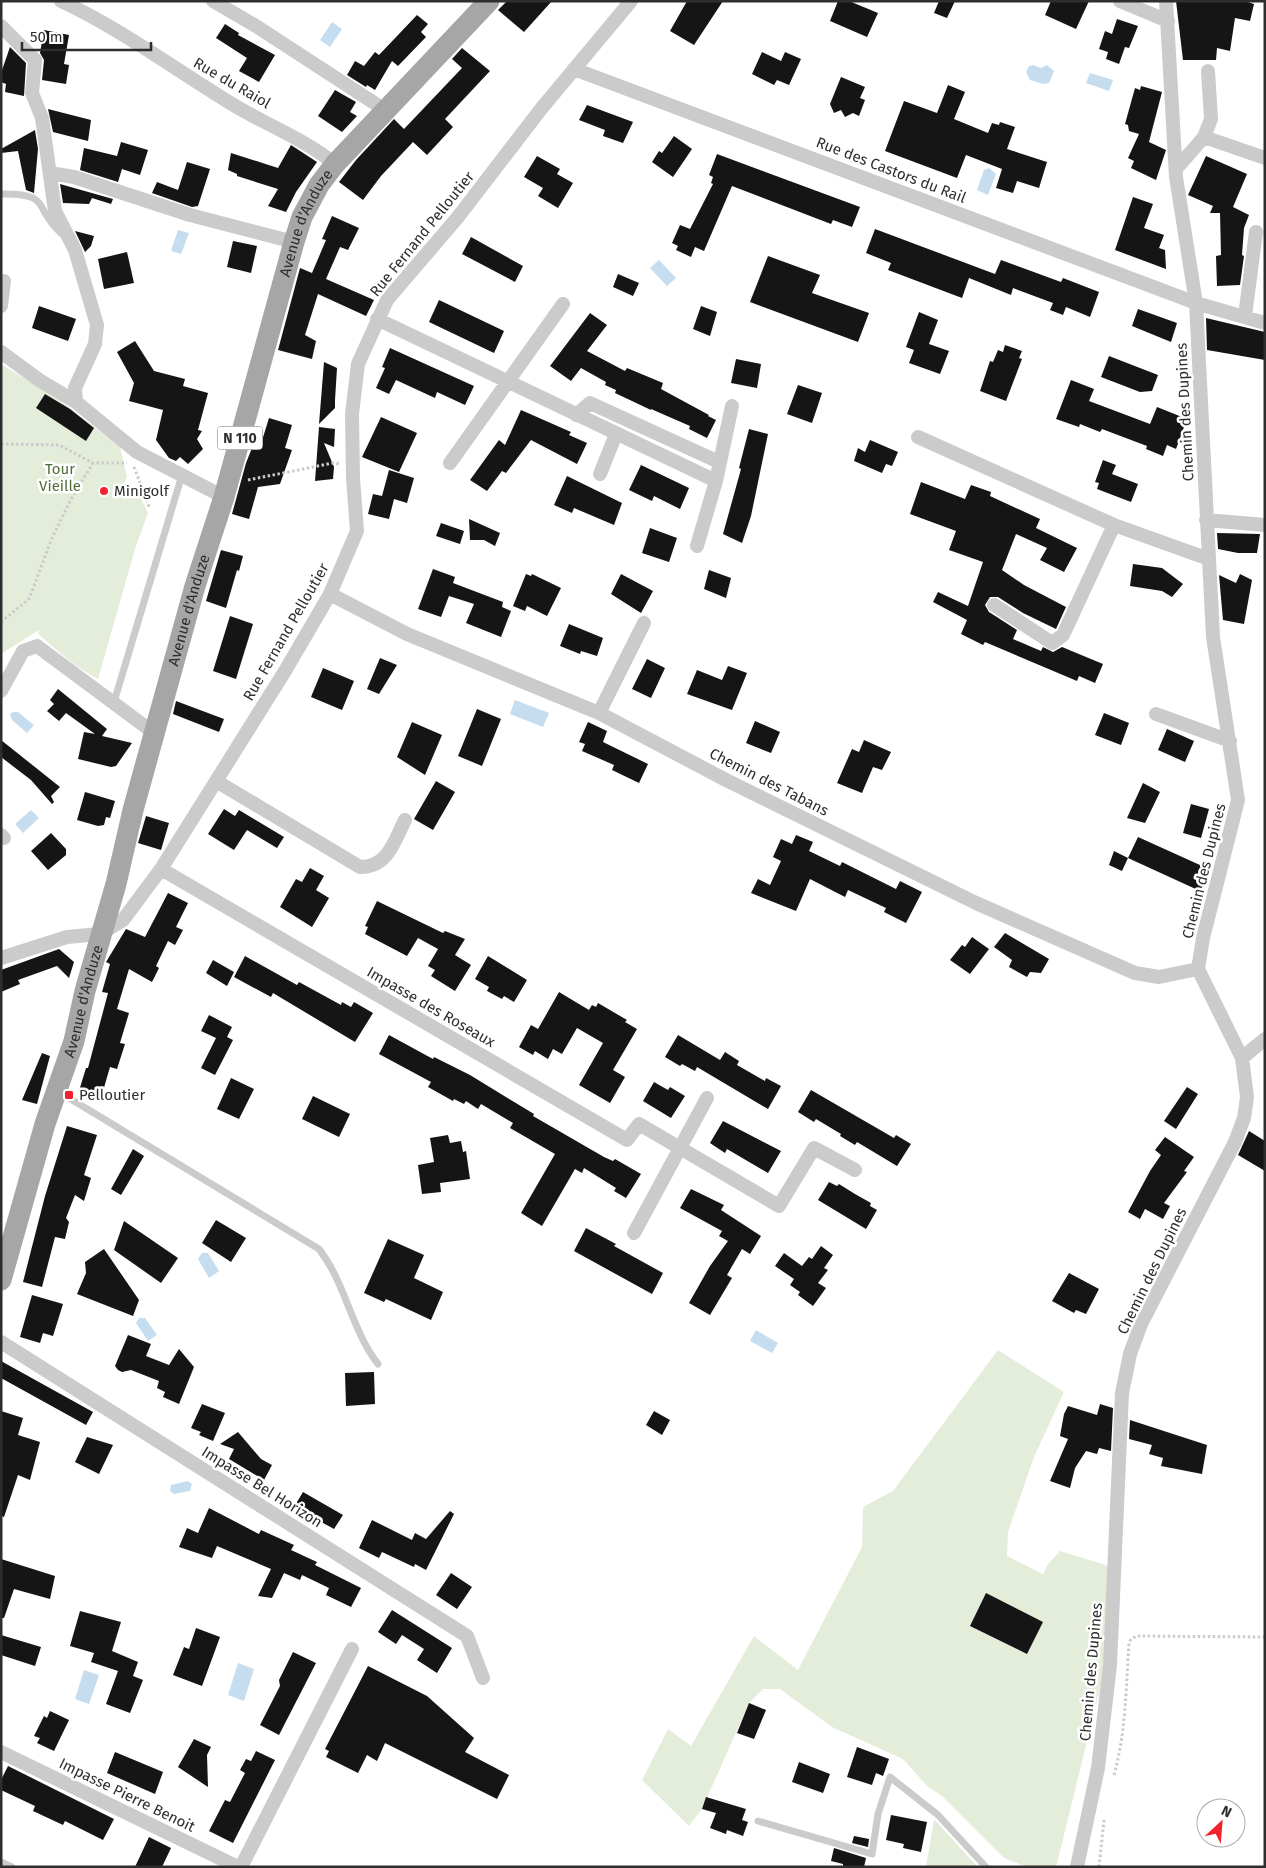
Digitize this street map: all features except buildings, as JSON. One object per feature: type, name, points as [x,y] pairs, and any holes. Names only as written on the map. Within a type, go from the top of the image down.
[{"type":"main road","name":"Avenue d'Anduze","points":[[1,1280],[56,1090],[74,1041],[100,934],[116,884],[133,810],[154,733],[195,586],[226,491],[302,217],[319,185],[334,164],[488,1]]},
{"type":"street","name":"Rue du Raiol","points":[[61,1],[89,14],[234,106],[287,132],[334,164]]},
{"type":"street","points":[[213,1],[264,31],[385,110]]},
{"type":"street","name":"Rue Fernand Pelloutier","points":[[100,934],[123,920],[161,869],[285,671],[330,594],[357,531],[352,414],[358,364],[387,300],[458,217],[574,69],[632,1]]},
{"type":"street","points":[[1120,1],[1168,21]]},
{"type":"street","name":"Chemin des Dupines","points":[[1077,1867],[1098,1768],[1110,1665],[1124,1385],[1130,1354],[1140,1324],[1235,1142],[1244,1118],[1247,1097],[1242,1058],[1198,969],[1203,938],[1238,800],[1213,637],[1196,303],[1176,168],[1166,1]]},
{"type":"street","points":[[1,26],[35,60],[32,93],[42,118],[55,212],[75,250],[97,325],[96,344],[75,388],[76,402]]},
{"type":"street","name":"Rue des Castors du Rail","points":[[574,69],[1196,303]]},
{"type":"street","points":[[1176,168],[1204,137],[1211,119],[1208,71]]},
{"type":"street","points":[[1204,137],[1265,158]]},
{"type":"street","points":[[50,173],[74,177],[190,215],[294,242]]},
{"type":"street","points":[[1245,316],[1256,232]]},
{"type":"street","points":[[1,306],[4,281]]},
{"type":"street","points":[[1196,303],[1265,323]]},
{"type":"street","points":[[450,463],[563,304]]},
{"type":"street","points":[[377,319],[716,481]]},
{"type":"street","points":[[1,352],[39,380],[76,402],[136,452],[182,475],[226,491]]},
{"type":"street","points":[[576,415],[590,403],[720,462]]},
{"type":"street","points":[[698,546],[716,481],[732,406]]},
{"type":"street","points":[[600,474],[616,434]]},
{"type":"street","points":[[918,438],[1114,525],[1209,559]]},
{"type":"street","points":[[1206,520],[1265,525]]},
{"type":"street","points":[[994,605],[1052,642],[1063,635],[1114,525]]},
{"type":"street","name":"Chemin des Tabans","points":[[330,594],[407,634],[598,713],[726,780],[976,903],[1135,973],[1159,976],[1198,969]]},
{"type":"street","points":[[598,713],[644,623]]},
{"type":"street","points":[[1,691],[23,651],[37,646],[154,733]]},
{"type":"street","points":[[1156,714],[1230,742]]},
{"type":"street","points":[[216,781],[360,867],[372,867],[381,862],[405,820]]},
{"type":"street","name":"Impasse des Roseaux","points":[[161,869],[627,1140],[638,1124],[779,1206],[814,1148],[855,1170]]},
{"type":"street","points":[[1,958],[67,937],[100,934]]},
{"type":"street","points":[[1242,1058],[1265,1039]]},
{"type":"street","points":[[634,1233],[707,1098]]},
{"type":"street","name":"Impasse Bel Horizon","points":[[1,1342],[467,1636],[483,1678]]},
{"type":"street","name":"Impasse Pierre Benoit","points":[[1,1752],[239,1867],[352,1649]]},
{"type":"lane","points":[[1,194],[31,195],[41,204],[54,226],[70,240]]},
{"type":"lane","points":[[114,702],[182,475]]},
{"type":"lane","points":[[56,1090],[319,1249],[333,1266],[364,1347],[378,1364]]},
{"type":"lane","points":[[758,1820],[872,1854],[878,1814],[890,1777],[938,1814],[986,1867]]},
{"type":"lane","points":[[1,1862],[12,1867]]},
{"type":"path","points":[[1,444],[59,445],[93,463],[132,462],[150,509]]},
{"type":"path","points":[[1,622],[30,598],[52,538],[70,501],[93,463]]},
{"type":"path","points":[[226,491],[333,463],[353,465]]},
{"type":"path","points":[[1114,1776],[1120,1749],[1129,1643],[1131,1639],[1137,1636],[1265,1636]]},
{"type":"path","points":[[1099,1867],[1105,1813]]},
{"type":"green space","name":"Tour Vieille","points":[[1,364],[61,401],[120,447],[127,477],[120,490],[130,486],[137,490],[148,513],[135,549],[98,679],[82,670],[38,634],[39,630],[1,654]]},
{"type":"green space","points":[[998,1350],[1064,1392],[1034,1457],[1008,1532],[1007,1556],[1043,1574],[1048,1564],[1060,1551],[1109,1566],[1103,1677],[1056,1867],[1027,1867],[1004,1858],[941,1795],[928,1787],[903,1759],[832,1727],[780,1689],[763,1689],[749,1703],[702,1809],[689,1826],[642,1780],[668,1729],[691,1746],[754,1636],[798,1670],[862,1547],[863,1507],[893,1491]]},
{"type":"green space","points":[[934,1819],[974,1863],[977,1867],[926,1867]]},
{"type":"water","points":[[332,22],[342,29],[330,47],[320,40]]},
{"type":"water","points":[[1033,65],[1041,68],[1047,65],[1054,71],[1049,83],[1043,84],[1030,80],[1026,72],[1029,66]]},
{"type":"water","points":[[1090,73],[1113,80],[1109,91],[1086,83]]},
{"type":"water","points":[[989,168],[996,174],[988,195],[977,190],[984,170]]},
{"type":"water","points":[[178,230],[189,233],[181,254],[171,251]]},
{"type":"water","points":[[659,260],[676,278],[667,286],[650,268]]},
{"type":"water","points":[[515,700],[549,713],[543,727],[510,714]]},
{"type":"water","points":[[18,712],[34,725],[27,733],[12,720],[10,714]]},
{"type":"water","points":[[31,810],[39,818],[23,833],[15,824]]},
{"type":"water","points":[[202,1253],[208,1253],[219,1271],[209,1278],[198,1259]]},
{"type":"water","points":[[139,1318],[145,1318],[157,1335],[148,1341],[136,1323]]},
{"type":"water","points":[[756,1330],[778,1343],[772,1353],[750,1341]]},
{"type":"water","points":[[188,1481],[192,1484],[190,1491],[174,1494],[170,1491],[171,1485]]},
{"type":"water","points":[[238,1663],[254,1669],[244,1701],[228,1695]]},
{"type":"water","points":[[84,1670],[99,1675],[89,1704],[75,1699]]},
{"type":"place","name":"Minigolf","points":[[104,491]]},
{"type":"place","name":"Pelloutier","points":[[69,1095]]}]
